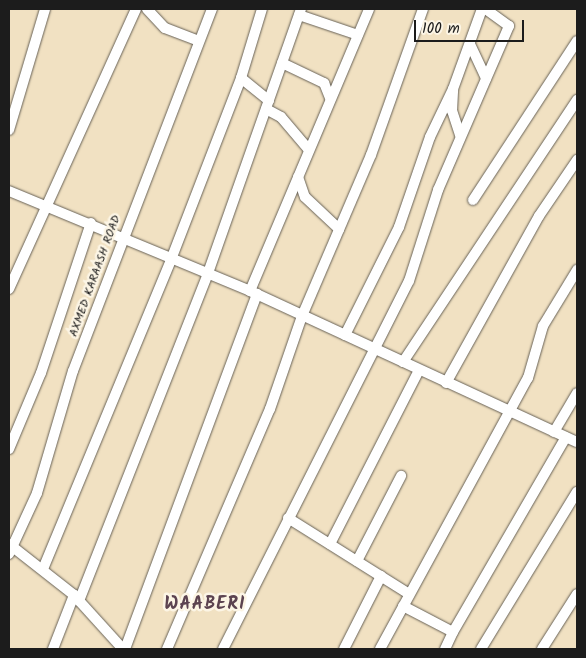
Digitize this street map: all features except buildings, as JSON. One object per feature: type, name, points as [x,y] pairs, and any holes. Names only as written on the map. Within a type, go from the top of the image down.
[{"type":"street","points":[[9,130],[45,9]]},
{"type":"street","points":[[9,289],[136,9]]},
{"type":"street","points":[[147,9],[165,28],[199,41]]},
{"type":"street","name":"AXMED KARAASH ROAD","points":[[10,548],[37,494],[61,405],[212,9]]},
{"type":"street","points":[[43,569],[172,257],[241,78],[262,9]]},
{"type":"street","points":[[10,548],[43,569],[76,598],[124,649],[253,293],[330,98],[369,9]]},
{"type":"street","points":[[168,649],[270,409],[302,316],[371,155],[423,9]]},
{"type":"street","points":[[345,335],[399,227],[430,137],[453,89],[482,9]]},
{"type":"street","points":[[223,649],[409,280],[460,135],[509,26],[486,9]]},
{"type":"street","points":[[54,649],[208,273],[300,12],[358,35]]},
{"type":"street","points":[[473,200],[577,41]]},
{"type":"street","points":[[470,44],[486,78]]},
{"type":"street","points":[[282,63],[324,84],[330,98]]},
{"type":"street","points":[[241,78],[281,118],[309,150]]},
{"type":"street","points":[[453,89],[452,111],[460,135]]},
{"type":"street","points":[[402,362],[577,100]]},
{"type":"street","points":[[446,383],[539,216],[577,160]]},
{"type":"street","points":[[298,177],[304,197],[339,229]]},
{"type":"street","points":[[9,191],[172,257],[577,442]]},
{"type":"street","points":[[9,449],[41,373],[91,223]]},
{"type":"street","points":[[380,649],[508,411],[528,378],[556,298],[577,270]]},
{"type":"street","points":[[330,544],[419,370]]},
{"type":"street","points":[[554,432],[577,393]]},
{"type":"street","points":[[445,649],[566,437]]},
{"type":"street","points":[[356,561],[401,476]]},
{"type":"street","points":[[481,649],[577,492]]},
{"type":"street","points":[[288,518],[409,594]]},
{"type":"street","points":[[344,649],[381,576]]},
{"type":"street","points":[[542,649],[577,594]]},
{"type":"street","points":[[403,606],[453,632]]},
{"type":"district","name":"WAABERI","points":[[205,605]]}]
